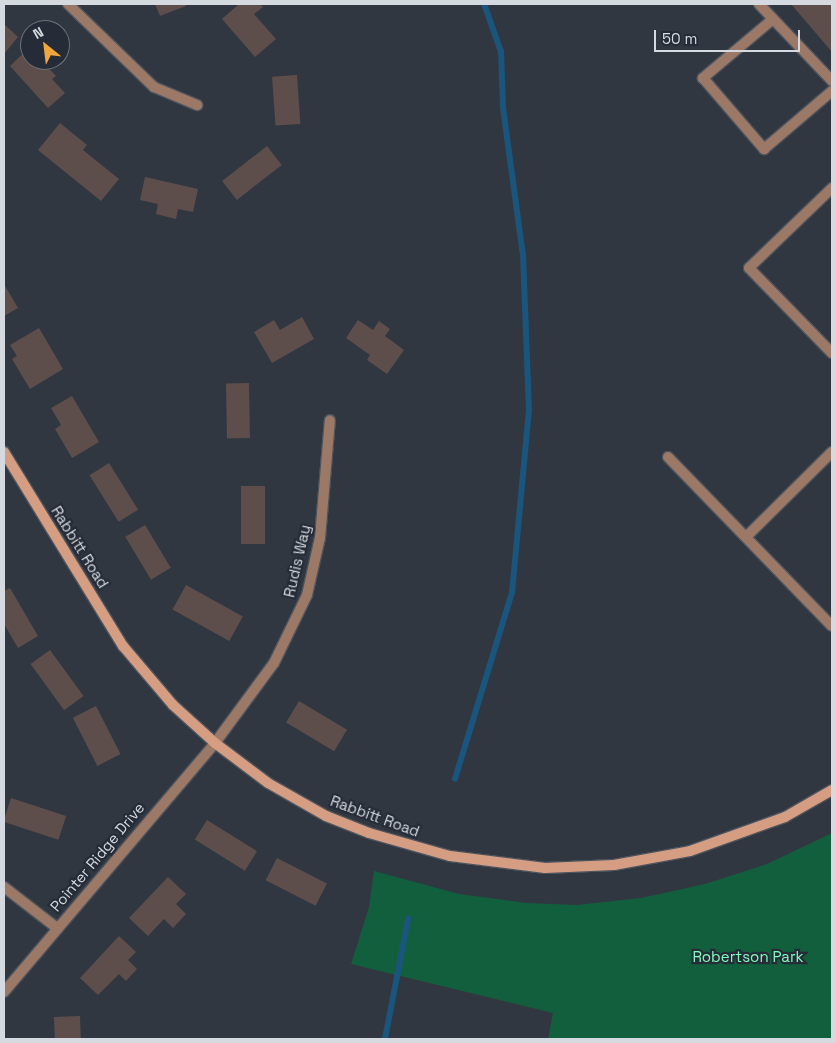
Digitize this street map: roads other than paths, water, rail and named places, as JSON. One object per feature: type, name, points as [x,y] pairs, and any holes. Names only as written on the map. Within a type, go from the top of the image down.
[{"type":"street","points":[[68,4],[154,87],[197,104]]},
{"type":"street","points":[[759,4],[832,81]]},
{"type":"street","points":[[773,19],[703,78],[764,149],[832,91]]},
{"type":"street","points":[[832,188],[749,268],[832,353]]},
{"type":"street","name":"Rudis Way","points":[[215,743],[274,663],[307,595],[320,538],[330,420]]},
{"type":"street","name":"Rabbitt Road","points":[[4,452],[123,646],[174,704],[215,743],[268,783],[326,816],[369,833],[450,856],[545,868],[614,865],[690,851],[785,817],[832,790]]},
{"type":"street","points":[[746,537],[832,452]]},
{"type":"street","points":[[668,457],[832,626]]},
{"type":"street","name":"Pointer Ridge Drive","points":[[4,992],[56,928],[215,743]]},
{"type":"street","points":[[4,888],[56,928]]},
{"type":"waterway","points":[[455,779],[512,593],[529,411],[523,256],[503,108],[501,52],[484,4]]},
{"type":"waterway","points":[[385,1039],[408,919]]},
{"type":"park label","name":"Robertson Park","points":[[748,957]]}]
